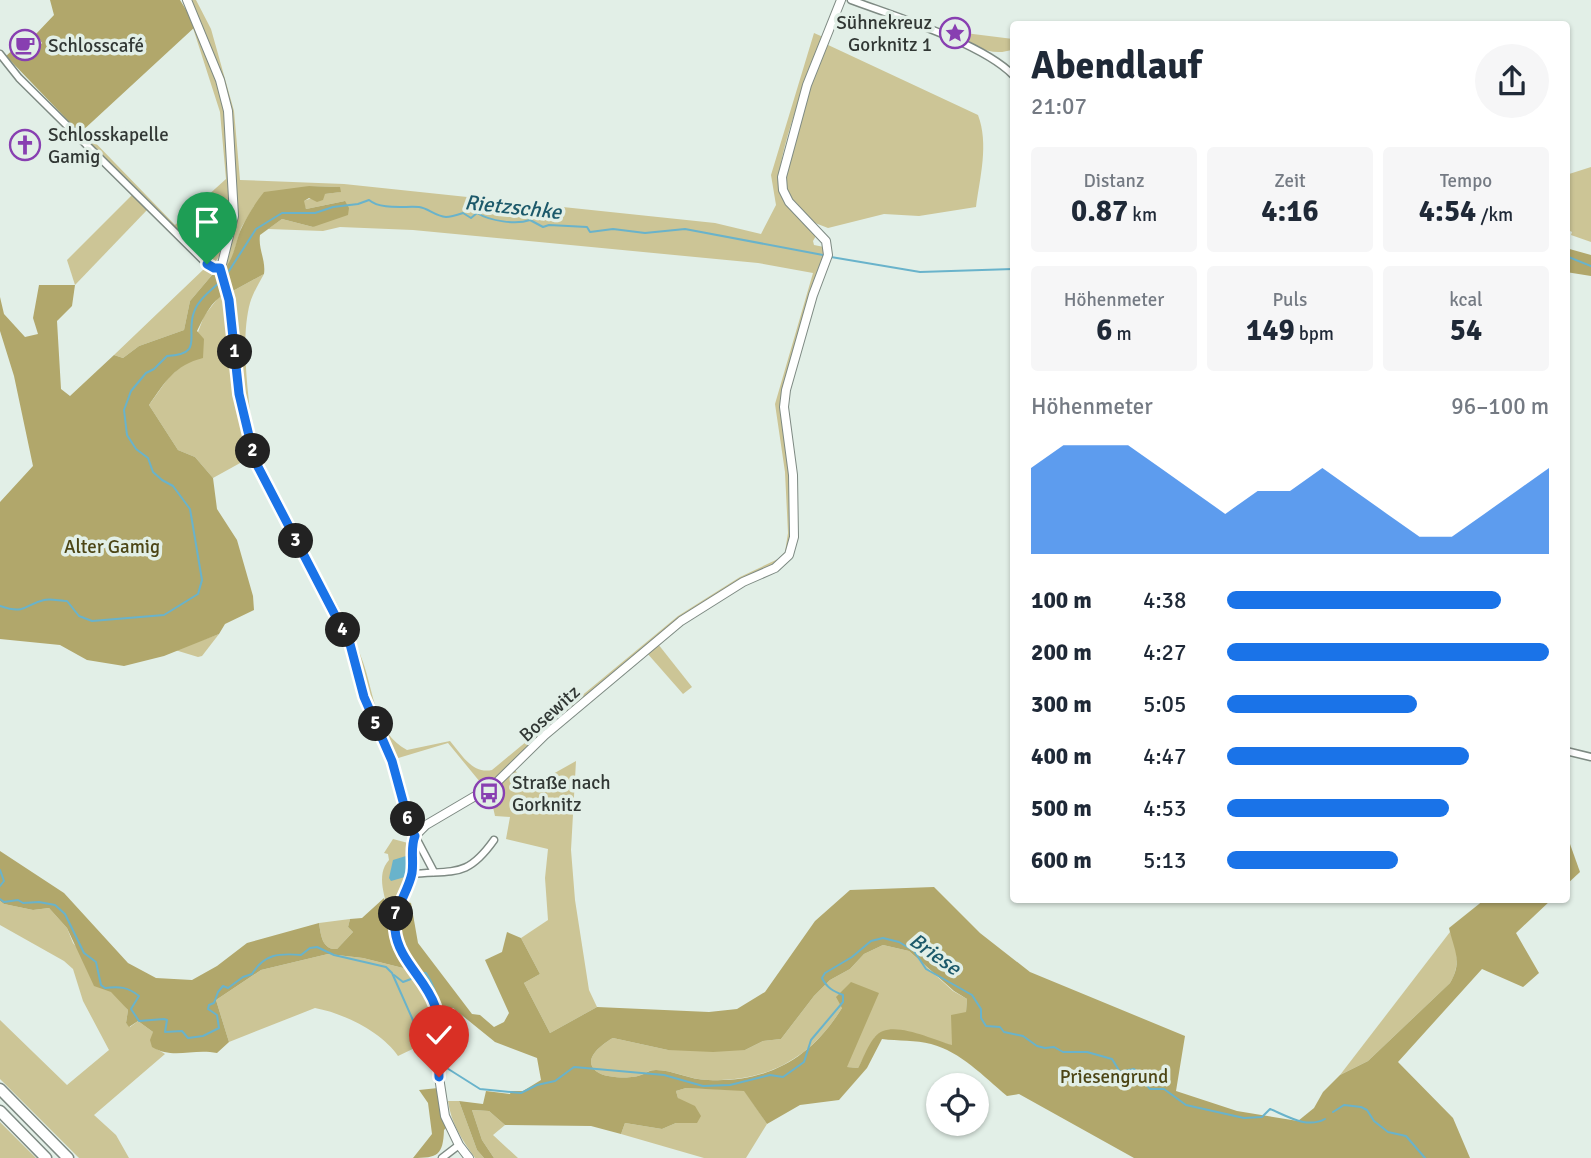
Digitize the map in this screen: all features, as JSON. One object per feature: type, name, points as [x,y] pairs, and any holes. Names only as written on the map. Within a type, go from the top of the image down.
[{"type":"highway","points":[[0,1089],[68,1158]]},
{"type":"highway","points":[[0,1111],[46,1158]]},
{"type":"street","points":[[187,0],[220,80],[228,111],[234,216],[220,268],[229,300],[239,394],[255,461],[350,644],[364,697],[392,761],[410,827],[434,872]]},
{"type":"street","name":"Bosewitz","points":[[415,836],[426,825],[494,785],[545,735],[700,607],[743,582],[775,568],[789,555],[792,547],[793,475],[784,407],[786,390],[813,295],[828,255],[826,241],[789,202],[783,190],[782,177],[791,136],[841,0]]},
{"type":"street","points":[[850,0],[967,46],[1010,73]]},
{"type":"street","points":[[0,54],[19,79],[207,264],[220,268]]},
{"type":"street","points":[[1570,752],[1591,757]]},
{"type":"street","points":[[415,836],[412,843],[412,874],[397,911],[395,930],[401,953],[424,985],[435,1007],[441,1097],[445,1116],[459,1145],[469,1158]]},
{"type":"street","points":[[412,874],[465,869],[480,860],[494,841]]},
{"type":"street","points":[[442,1158],[459,1145]]},
{"type":"shaded area","points":[[192,0],[196,0],[211,29],[234,111],[240,180],[344,184],[715,223],[761,234],[776,205],[771,175],[814,33],[823,37],[794,116],[780,180],[785,198],[817,234],[814,245],[824,247],[825,252],[783,389],[790,474],[791,533],[787,553],[773,565],[743,579],[681,618],[485,788],[448,743],[395,759],[367,695],[353,643],[258,461],[248,423],[252,423],[260,455],[272,485],[351,631],[377,711],[388,733],[396,743],[407,750],[450,741],[473,766],[492,770],[678,616],[740,577],[778,559],[785,552],[788,533],[785,472],[775,404],[813,273],[758,263],[413,230],[340,227],[323,231],[268,229],[282,219],[313,227],[345,201],[306,209],[303,201],[340,192],[339,187],[310,186],[254,206],[241,228],[231,262],[224,269],[235,190],[222,79]]},
{"type":"shaded area","points":[[196,26],[217,82],[228,147],[228,227],[223,248],[215,262],[207,259],[80,133],[83,130],[175,225],[226,179],[220,112],[193,28]]},
{"type":"shaded area","points":[[957,32],[1010,39],[1010,50],[991,51],[955,37]]},
{"type":"shaded area","points":[[826,44],[978,115],[983,149],[976,207],[919,216],[884,214],[828,228],[803,215],[791,202],[784,177],[794,136]]},
{"type":"shaded area","points":[[1591,167],[1591,242],[1571,235],[1570,174]]},
{"type":"shaded area","points":[[132,195],[147,210],[75,285],[67,260]]},
{"type":"shaded area","points":[[205,268],[212,275],[190,301],[184,330],[139,346],[123,358],[114,355]]},
{"type":"shaded area","points":[[264,274],[251,299],[247,316],[246,361],[251,419],[247,419],[231,292]]},
{"type":"shaded area","points":[[225,294],[251,457],[213,478],[195,457],[178,450],[149,405],[169,377],[187,362],[204,316],[218,298]]},
{"type":"shaded area","points":[[219,634],[202,656],[175,650]]},
{"type":"shaded area","points":[[658,644],[692,687],[683,694],[647,653]]},
{"type":"shaded area","points":[[576,761],[571,850],[575,900],[589,990],[597,1007],[550,1033],[524,983],[540,974],[521,938],[548,920],[545,878],[548,849],[506,839],[510,817],[495,816],[490,794],[515,770],[528,788]]},
{"type":"shaded area","points":[[393,839],[408,843],[408,872],[392,916],[389,916],[382,880],[389,860],[388,854],[384,853]]},
{"type":"shaded area","points":[[0,901],[33,910],[49,908],[67,928],[73,943],[128,1010],[126,1023],[130,1027],[138,1021],[153,1032],[152,1046],[165,1054],[94,1115],[116,1135],[129,1158],[79,1158],[0,1079],[0,1020],[67,1085],[109,1050],[83,1001],[73,969],[64,961],[0,925]]},
{"type":"shaded area","points":[[350,919],[348,927],[353,932],[337,949],[328,947],[323,941],[319,923]]},
{"type":"shaded area","points":[[1450,932],[1457,958],[1450,983],[1368,1061],[1340,1075]]},
{"type":"shaded area","points":[[883,945],[909,951],[953,991],[967,999],[966,1012],[953,1046],[933,1040],[875,1037],[858,1068],[846,1067],[842,1008],[830,1026],[802,1053],[786,1064],[750,1077],[702,1080],[656,1070],[637,1076],[614,1077],[603,1075],[593,1068],[591,1063],[594,1053],[613,1038],[668,1050],[745,1050],[763,1041],[781,1039],[830,980],[850,969],[864,954]]},
{"type":"shaded area","points":[[328,954],[363,958],[407,969],[422,987],[432,1008],[435,1066],[427,1059],[421,1045],[398,1056],[382,1039],[361,1025],[338,1014],[315,1008],[229,1042],[216,1000],[261,970]]},
{"type":"shaded area","points":[[686,1088],[744,1090],[767,1124],[746,1158],[704,1158],[621,1134],[625,1123],[662,1129],[676,1123],[697,1123],[678,1098],[676,1091]]},
{"type":"shaded area","points":[[448,1101],[459,1101],[477,1150],[484,1158],[475,1158],[466,1145],[454,1124]]},
{"type":"shaded area","points":[[472,1110],[489,1111],[505,1125],[493,1135],[518,1158],[494,1158],[482,1140]]},
{"type":"shaded area","points":[[0,1122],[36,1158],[0,1158]]},
{"type":"green space","points":[[50,0],[180,0],[196,26],[80,133],[6,56],[17,46],[28,57],[42,43],[36,34],[54,15]]},
{"type":"green space","points":[[309,186],[340,187],[341,192],[325,194],[323,200],[317,202],[309,198],[304,201],[306,209],[345,201],[349,208],[348,215],[313,227],[282,219],[260,235],[264,274],[231,292],[224,269],[242,227],[261,196],[264,192]]},
{"type":"green space","points":[[1570,249],[1591,255],[1591,276],[1570,273]]},
{"type":"green space","name":"Alter Gamig","points":[[218,272],[225,294],[212,305],[197,331],[204,339],[203,358],[178,370],[149,405],[178,450],[195,457],[213,478],[217,509],[237,540],[253,596],[254,610],[225,624],[219,634],[164,656],[124,666],[87,660],[60,645],[0,639],[0,502],[33,466],[14,376],[0,331],[0,297],[4,314],[25,337],[38,334],[33,318],[39,285],[75,285],[72,306],[57,321],[61,389],[70,396],[114,355],[123,358],[139,346],[184,330],[190,301],[212,275]]},
{"type":"green space","points":[[1570,844],[1580,872],[1570,881]]},
{"type":"green space","points":[[0,851],[64,893],[128,963],[156,978],[192,980],[217,966],[247,943],[319,923],[325,944],[337,949],[353,932],[348,927],[350,919],[362,918],[384,898],[389,915],[392,916],[394,943],[407,969],[363,958],[328,954],[261,970],[216,1000],[229,1042],[217,1053],[160,1051],[152,1047],[150,1040],[153,1032],[138,1021],[129,1027],[126,1023],[128,1010],[111,992],[94,986],[67,928],[49,908],[33,910],[0,901]]},
{"type":"green space","name":"Priesengrund","points":[[934,887],[980,933],[1030,972],[1185,1036],[1176,1091],[1237,1111],[1298,1121],[1314,1108],[1323,1092],[1340,1075],[1368,1061],[1450,983],[1457,962],[1449,928],[1480,903],[1548,903],[1516,933],[1539,973],[1523,987],[1482,969],[1398,1062],[1453,1118],[1470,1158],[1134,1158],[1019,1094],[1007,1096],[989,1081],[989,1073],[979,1073],[942,1048],[919,1042],[882,1039],[867,1068],[839,1100],[800,1105],[767,1124],[744,1091],[686,1088],[676,1091],[678,1098],[695,1106],[701,1116],[697,1123],[676,1123],[662,1129],[625,1123],[621,1134],[591,1126],[505,1125],[489,1111],[472,1110],[482,1140],[494,1158],[484,1158],[477,1150],[459,1101],[483,1104],[486,1091],[510,1094],[511,1091],[523,1091],[541,1080],[537,1058],[495,1042],[453,1008],[439,1008],[404,947],[400,920],[404,901],[411,903],[418,943],[472,1014],[480,1015],[494,1027],[504,1022],[509,1013],[485,960],[502,952],[507,932],[521,938],[540,974],[524,983],[550,1033],[597,1007],[709,1012],[737,1009],[765,992],[815,921],[850,890]],"holes":[[[883,945],[909,951],[954,991],[967,999],[966,1012],[951,1015],[952,1045],[908,1031],[890,1029],[875,1037],[858,1068],[847,1067],[879,993],[851,982],[836,997],[842,1008],[830,1026],[802,1054],[769,1072],[730,1080],[701,1080],[656,1070],[637,1076],[620,1077],[599,1073],[591,1063],[594,1053],[613,1038],[668,1050],[713,1052],[745,1050],[763,1041],[781,1039],[830,980],[850,969],[864,954]]]},
{"type":"green space","points":[[438,1088],[446,1128],[442,1145],[434,1156],[413,1158],[432,1134],[428,1103],[419,1090]]},
{"type":"water","points":[[406,856],[409,865],[405,877],[391,881],[389,878],[393,860]]},
{"type":"waterway","name":"Rietzschke","points":[[227,274],[256,229],[282,213],[315,213],[369,200],[386,206],[419,207],[446,217],[463,213],[471,218],[477,213],[503,221],[530,220],[543,227],[587,227],[590,232],[613,229],[645,233],[685,229],[823,255]]},
{"type":"waterway","name":"Rietzschke","points":[[831,257],[920,272],[1010,269]]},
{"type":"waterway","name":"Rietzschke","points":[[1570,258],[1591,266]]},
{"type":"waterway","name":"Rietzschke","points":[[0,606],[15,610],[46,599],[67,601],[79,616],[92,621],[164,615],[198,594],[202,580],[190,509],[173,486],[153,472],[148,458],[136,449],[127,435],[124,410],[131,391],[146,373],[167,356],[179,355],[190,348],[196,308],[220,282]]},
{"type":"waterway","name":"Briese","points":[[0,870],[4,881],[0,886]]},
{"type":"waterway","name":"Briese","points":[[0,899],[4,902],[18,900],[23,903],[55,905],[65,914],[84,953],[96,962],[101,985],[105,988],[127,989],[139,996],[131,1009],[139,1021],[167,1020],[165,1032],[182,1031],[188,1038],[203,1036],[219,1028],[217,1015],[208,1009],[209,1005],[214,1003],[218,992],[223,986],[228,988],[252,974],[262,962],[273,956],[301,955],[310,948],[317,947],[334,955],[386,967],[392,973],[432,1063]]},
{"type":"waterway","name":"Briese","points":[[421,973],[426,973],[432,983],[439,1006],[442,1065],[480,1089],[521,1093],[537,1085],[555,1081],[574,1067],[664,1075],[703,1086],[730,1085],[770,1075],[783,1077],[804,1062],[811,1040],[843,1002],[843,995],[831,989],[822,978],[825,973],[852,957],[871,941],[883,938],[899,942],[914,951],[926,969],[972,995],[981,1009],[981,1018],[986,1026],[1000,1027],[1004,1032],[1023,1036],[1037,1046],[1054,1047],[1063,1052],[1087,1052],[1112,1059],[1120,1072],[1134,1069],[1150,1089],[1164,1089],[1186,1105],[1244,1118],[1262,1117],[1270,1109],[1304,1122],[1325,1119]]},
{"type":"waterway","name":"Briese","points":[[394,975],[403,982],[411,979]]},
{"type":"waterway","name":"Briese","points":[[1333,1112],[1344,1105],[1361,1107],[1388,1132],[1406,1136],[1425,1158]]},
{"type":"place","name":"Sühnekreuz Gorknitz 1","points":[[955,33]]},
{"type":"place","name":"Schlosscafé","points":[[25,45]]},
{"type":"place","name":"Schlosskapelle Gamig","points":[[25,145]]},
{"type":"place","name":"Straße nach Gorknitz","points":[[489,793]]},
{"type":"route","points":[[207,264],[220,268],[229,300],[239,394],[255,461],[350,644],[364,697],[392,761],[410,827],[415,836],[412,843],[412,874],[397,911],[395,930],[401,953],[424,985],[435,1007],[439,1077]]}]
